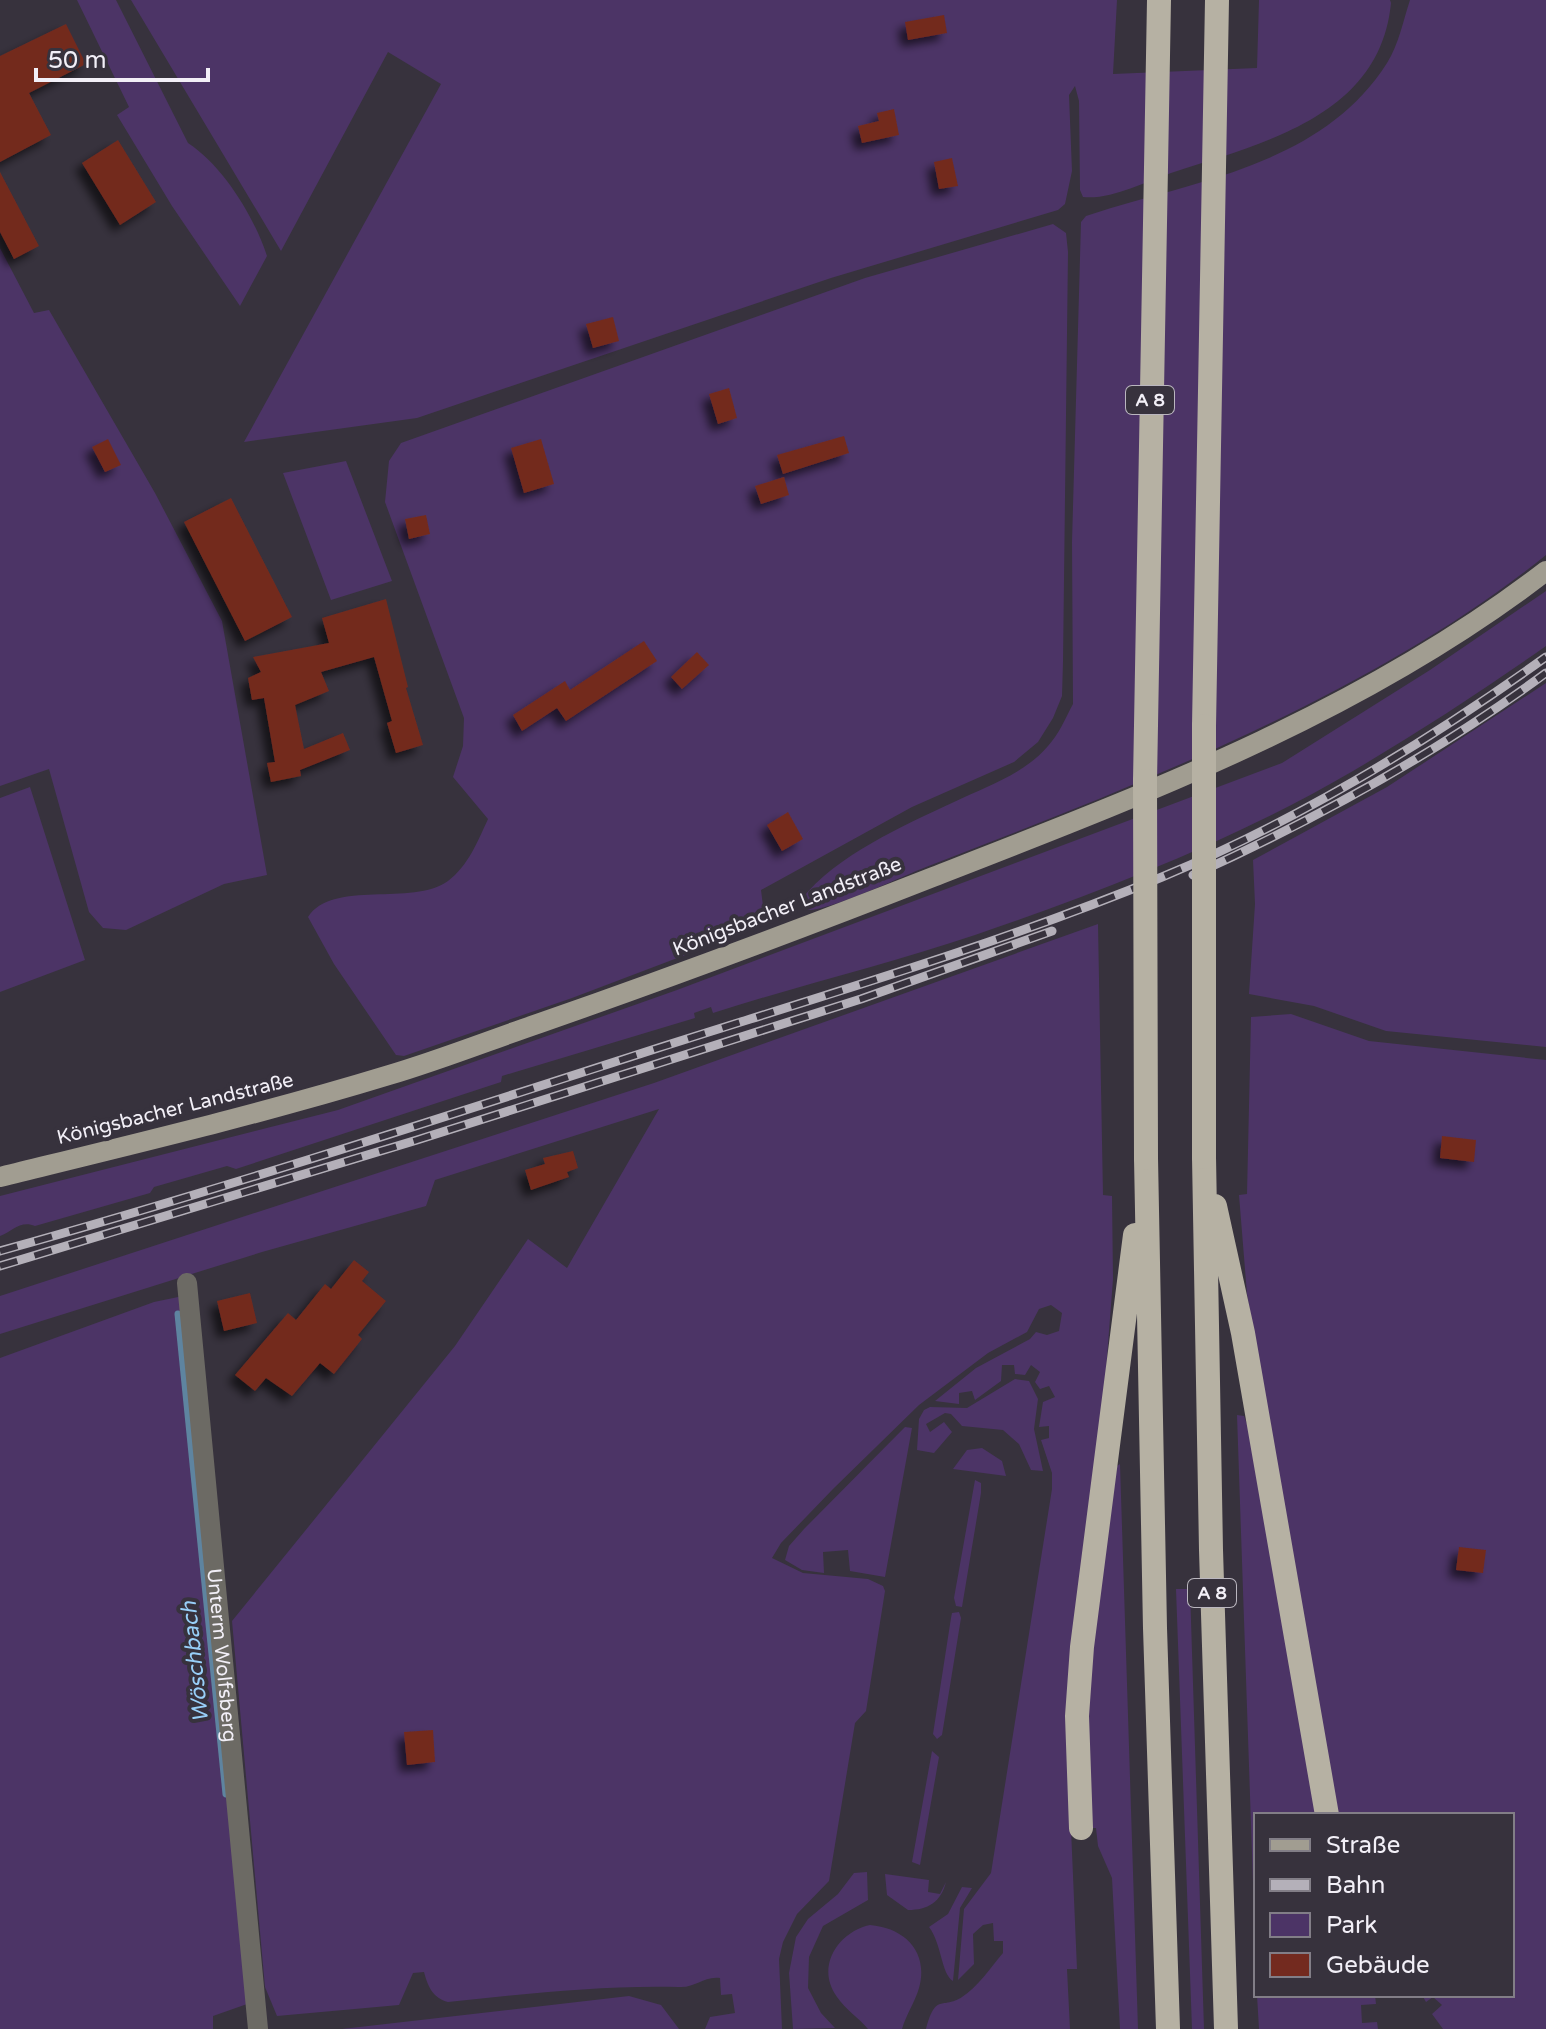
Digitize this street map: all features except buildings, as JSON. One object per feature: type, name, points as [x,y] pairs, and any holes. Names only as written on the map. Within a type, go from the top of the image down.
[{"type":"highway","name":"A 8","points":[[1158,10],[1145,718],[1146,1158],[1157,1731],[1168,2029]]},
{"type":"highway","name":"A 8","points":[[1217,11],[1206,488],[1204,1157],[1211,1550],[1226,2029]]},
{"type":"highway","points":[[1204,1157],[1243,1333],[1327,1813]]},
{"type":"highway","points":[[1081,1828],[1077,1716],[1082,1647],[1146,1158]]},
{"type":"main road","name":"Königsbacher Landstraße","points":[[0,1177],[159,1140],[394,1074],[783,935],[1022,843],[1176,781],[1345,699],[1445,641],[1546,571]]},
{"type":"street","name":"Unterm Wolfsberg","points":[[187,1283],[258,2029]]},
{"type":"green space","points":[[77,0],[116,0],[188,143],[225,178],[246,209],[267,256],[240,306],[172,206],[117,115],[129,107]]},
{"type":"green space","points":[[131,0],[1117,0],[1113,74],[1257,68],[1259,0],[1390,0],[1391,3],[1382,42],[1365,73],[1341,99],[1311,120],[1242,150],[1116,193],[1083,197],[1080,190],[1079,101],[1075,86],[1069,95],[1072,171],[1065,204],[1058,210],[831,278],[417,418],[244,442],[441,84],[388,52],[281,251]]},
{"type":"green space","points":[[1410,0],[1546,0],[1546,555],[1478,605],[1405,652],[1248,734],[1086,804],[865,893],[807,910],[801,900],[832,869],[851,856],[892,832],[1027,765],[1052,741],[1073,704],[1072,542],[1081,222],[1086,216],[1264,160],[1332,122],[1362,96],[1387,63],[1398,40]]},
{"type":"green space","points":[[1053,224],[1066,233],[1068,252],[1063,662],[1062,696],[1038,742],[1014,762],[912,807],[761,890],[764,914],[759,927],[572,998],[404,1056],[396,1055],[334,964],[308,917],[320,906],[335,899],[414,892],[448,881],[467,861],[488,819],[453,777],[463,746],[464,718],[385,502],[389,461],[401,443],[865,278]]},
{"type":"green space","points":[[0,248],[34,313],[49,310],[155,493],[222,621],[267,875],[224,884],[126,930],[103,928],[89,912],[49,769],[0,786]]},
{"type":"green space","points":[[346,461],[392,581],[331,600],[283,473]]},
{"type":"green space","points":[[1546,591],[1546,646],[1353,771],[1263,819],[1168,862],[1071,901],[943,946],[713,1013],[711,1007],[694,1013],[695,1018],[502,1076],[501,1082],[236,1169],[227,1166],[154,1187],[150,1193],[35,1226],[20,1225],[0,1236],[0,1196],[338,1110],[677,990],[1282,763],[1430,670]]},
{"type":"green space","points":[[1546,683],[1546,1047],[1386,1031],[1314,1006],[1249,994],[1255,904],[1253,860],[1387,787]]},
{"type":"green space","points":[[30,787],[85,960],[0,992],[0,798]]},
{"type":"green space","points":[[1098,924],[1103,1195],[1112,1196],[1113,1279],[1071,1829],[1077,1969],[1067,1969],[1070,2029],[926,2029],[937,2006],[968,1993],[1003,1953],[1003,1941],[994,1941],[993,1923],[983,1925],[973,1934],[974,1964],[958,1980],[964,1909],[991,1873],[1052,1489],[1052,1473],[1041,1440],[1049,1438],[1049,1426],[1039,1427],[1043,1402],[1055,1397],[1049,1386],[1040,1389],[1035,1382],[1040,1372],[1031,1365],[1025,1375],[1015,1374],[1014,1365],[1002,1365],[1001,1381],[975,1400],[972,1391],[959,1393],[959,1404],[935,1401],[976,1368],[1030,1339],[1036,1332],[1047,1335],[1059,1331],[1062,1313],[1051,1305],[1039,1309],[1027,1332],[988,1353],[919,1405],[781,1543],[772,1558],[803,1573],[868,1579],[883,1586],[885,1591],[866,1711],[855,1723],[829,1881],[797,1914],[783,1942],[779,1959],[782,2029],[705,2029],[710,2017],[735,2013],[732,1994],[721,1995],[720,1978],[685,1987],[592,1989],[448,2002],[432,1991],[424,1972],[413,1973],[399,2005],[277,2016],[265,1987],[232,1621],[455,1346],[528,1239],[567,1268],[659,1109],[435,1180],[426,1206],[262,1252],[0,1334],[0,1296],[654,1083]]},
{"type":"green space","points":[[1291,1014],[1369,1041],[1546,1060],[1546,2029],[1443,2029],[1432,2014],[1442,2005],[1433,1997],[1514,1997],[1514,1813],[1337,1813],[1247,1294],[1239,1195],[1247,1194],[1251,1017]]},
{"type":"green space","points":[[183,1296],[250,2003],[213,2016],[213,2029],[0,2029],[0,1358],[154,1302]]},
{"type":"green space","points":[[1015,1379],[1029,1381],[1038,1399],[1034,1429],[1043,1471],[1031,1470],[1019,1444],[1003,1430],[962,1426],[951,1414],[945,1413],[926,1424],[930,1432],[944,1422],[952,1432],[934,1453],[917,1450],[919,1419],[924,1410],[930,1407],[967,1408]]},
{"type":"green space","points":[[1237,1415],[1244,1416],[1250,1432],[1316,1813],[1254,1813],[1254,1912]]},
{"type":"green space","points":[[905,1427],[912,1428],[885,1577],[850,1571],[848,1550],[823,1552],[824,1573],[802,1570],[785,1560],[789,1546],[804,1529]]},
{"type":"green space","points":[[982,1448],[1002,1461],[1006,1476],[953,1469],[967,1450]]},
{"type":"green space","points":[[1120,1464],[1138,2029],[1120,2029],[1112,1878],[1098,1846],[1096,1828],[1091,1828],[1087,1677],[1117,1466]]},
{"type":"green space","points":[[975,1480],[981,1483],[981,1493],[962,1607],[956,1606],[954,1598]]},
{"type":"green space","points":[[1176,1589],[1190,1589],[1204,2029],[1192,2029]]},
{"type":"green space","points":[[959,1612],[961,1618],[942,1735],[937,1739],[933,1734],[951,1618],[952,1613]]},
{"type":"green space","points":[[932,1751],[939,1757],[920,1865],[912,1862]]},
{"type":"green space","points":[[867,1872],[868,1900],[823,1926],[809,1957],[808,1988],[821,2013],[835,2028],[793,2029],[789,1973],[796,1937],[808,1919],[838,1894],[854,1873]]},
{"type":"green space","points":[[885,1874],[929,1880],[928,1892],[940,1894],[946,1882],[941,1895],[933,1904],[908,1910],[887,1895]]},
{"type":"green space","points":[[962,1887],[972,1888],[960,1908],[953,1981],[946,1972],[929,1927],[948,1914]]},
{"type":"green space","points":[[870,1925],[894,1931],[904,1937],[917,1953],[921,1975],[919,1988],[902,2029],[868,2029],[840,2001],[831,1986],[828,1974],[833,1952],[848,1935]]},
{"type":"green space","points":[[629,1996],[661,2005],[679,2029],[342,2029]]},
{"type":"green space","points":[[1257,1997],[1375,1997],[1376,2004],[1361,2005],[1362,2023],[1377,2022],[1378,2029],[1259,2029]]},
{"type":"waterway","name":"Wöschbach","points":[[178,1314],[226,1794]]},
{"type":"railway","points":[[0,1251],[410,1128],[910,968],[1100,902],[1212,855],[1311,805],[1408,749],[1546,657]]},
{"type":"railway","points":[[1193,875],[1375,783],[1462,730],[1546,673]]},
{"type":"railway","points":[[0,1266],[417,1140],[861,999],[1052,931]]}]
